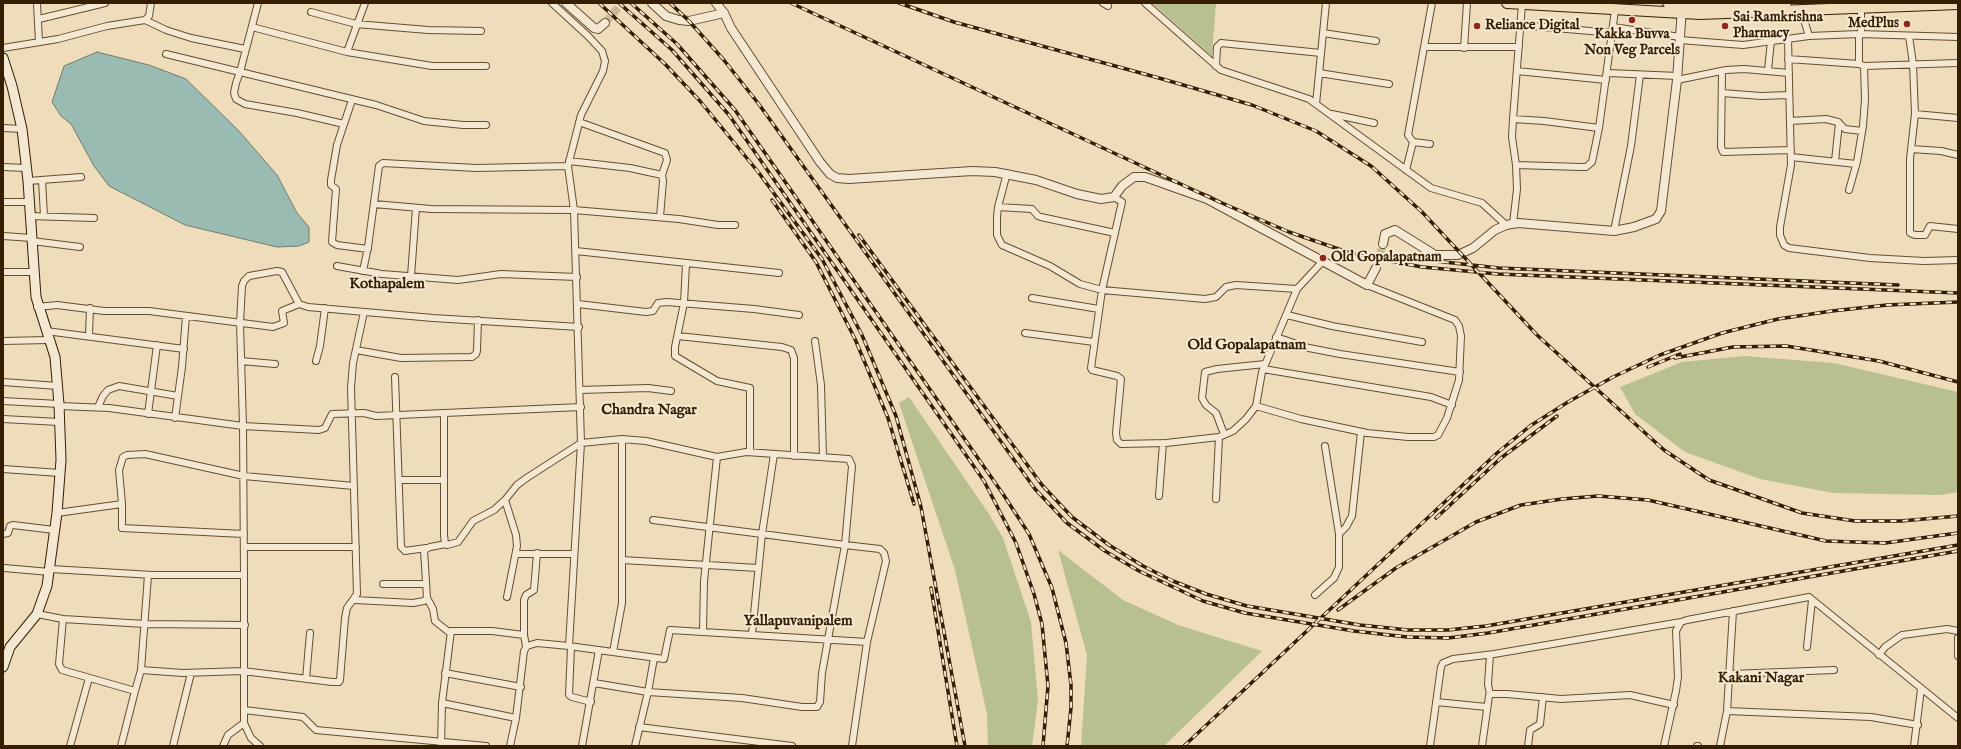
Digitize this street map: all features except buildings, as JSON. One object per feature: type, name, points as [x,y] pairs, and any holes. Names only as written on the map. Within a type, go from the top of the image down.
[{"type":"main road","points":[[1507,3],[1615,10],[1786,3]]},
{"type":"main road","points":[[1668,3],[1700,14],[1958,4]]},
{"type":"main road","points":[[3,58],[5,72],[22,129],[28,181],[37,307],[55,357],[59,405],[60,473],[51,571],[37,614],[6,646],[3,667]]},
{"type":"street","points":[[37,3],[39,42]]},
{"type":"street","points":[[39,19],[105,3]]},
{"type":"street","points":[[145,20],[149,16],[151,3]]},
{"type":"street","points":[[258,3],[240,72],[234,89],[236,99],[240,102],[344,124]]},
{"type":"street","points":[[347,52],[356,24],[365,3]]},
{"type":"street","points":[[552,3],[588,36],[602,51],[605,58],[603,70],[579,122],[568,163],[574,210],[581,407],[581,443],[574,554],[569,695],[572,698],[591,702]]},
{"type":"street","points":[[566,3],[594,28],[598,29],[605,23]]},
{"type":"street","points":[[652,3],[666,16],[679,20],[689,21],[724,13]]},
{"type":"street","points":[[716,3],[724,13],[731,28],[820,162],[830,174],[837,178],[871,178],[972,171],[1007,173],[1036,180],[1077,194],[1101,199],[1114,197],[1122,202],[1102,290],[1091,368],[1092,370],[1117,376],[1121,379],[1116,432],[1117,440],[1121,444],[1163,443],[1221,436],[1233,431],[1246,419],[1256,406],[1264,367],[1276,337],[1287,316],[1297,289],[1322,262]]},
{"type":"street","points":[[1145,3],[1221,70],[1309,99],[1431,188],[1482,203],[1509,224]]},
{"type":"street","points":[[1316,104],[1326,3]]},
{"type":"street","points":[[1406,170],[1412,142],[1408,135],[1432,3]]},
{"type":"street","points":[[1464,48],[1467,3]]},
{"type":"street","points":[[1509,224],[1517,189],[1516,165],[1512,138],[1522,4]]},
{"type":"street","points":[[1383,244],[1384,234],[1395,230],[1435,255],[1458,255],[1473,248],[1496,230],[1509,224],[1614,231],[1649,222],[1656,218],[1661,211],[1677,78],[1682,7]]},
{"type":"street","points":[[1849,190],[1856,164],[1862,131],[1865,99],[1861,65],[1861,8]]},
{"type":"street","points":[[1516,165],[1586,167],[1592,160],[1608,73],[1615,10]]},
{"type":"street","points":[[1801,10],[1809,36]]},
{"type":"street","points":[[311,12],[356,24],[428,30],[481,31]]},
{"type":"street","points":[[3,48],[58,39],[128,22],[145,20],[166,30],[191,38],[245,49]]},
{"type":"street","points":[[1521,25],[1613,30],[1680,38],[1711,44],[1743,45],[1809,36],[1860,34],[1958,37]]},
{"type":"street","points":[[252,27],[347,52],[432,66],[486,66]]},
{"type":"street","points":[[1323,33],[1376,41]]},
{"type":"street","points":[[1909,36],[1913,64],[1915,114],[1911,150],[1910,233],[1915,235],[1926,235],[1930,226],[1958,229]]},
{"type":"street","points":[[1788,39],[1791,165],[1780,227],[1784,245],[1789,248],[1870,258],[1924,261],[1958,260]]},
{"type":"street","points":[[1768,70],[1771,41]]},
{"type":"street","points":[[1216,66],[1217,46],[1221,43],[1321,53]]},
{"type":"street","points":[[1425,46],[1464,48],[1519,47]]},
{"type":"street","points":[[166,54],[393,110],[424,121],[456,125],[486,125]]},
{"type":"street","points":[[1788,59],[1861,65],[1958,63]]},
{"type":"street","points":[[1608,73],[1677,78],[1744,69],[1789,73]]},
{"type":"street","points":[[1517,71],[1606,80]]},
{"type":"street","points":[[1722,72],[1721,147],[1723,152],[1791,154],[1856,164]]},
{"type":"street","points":[[1319,73],[1389,84]]},
{"type":"street","points":[[1614,231],[1631,146],[1640,75]]},
{"type":"street","points":[[1722,94],[1761,96],[1789,95]]},
{"type":"street","points":[[352,100],[337,145],[331,180],[331,185],[336,189],[332,242],[337,245],[368,249]]},
{"type":"street","points":[[1329,114],[1374,123]]},
{"type":"street","points":[[1915,114],[1958,118]]},
{"type":"street","points":[[1790,121],[1820,118],[1834,120],[1845,129],[1862,131]]},
{"type":"street","points":[[1513,119],[1599,128]]},
{"type":"street","points":[[579,122],[665,153],[667,160],[662,175],[663,181],[660,217]]},
{"type":"street","points":[[1835,161],[1839,123]]},
{"type":"street","points":[[3,128],[22,129]]},
{"type":"street","points":[[1412,142],[1430,144]]},
{"type":"street","points":[[1911,150],[1941,151],[1958,155]]},
{"type":"street","points":[[363,271],[368,249],[379,166],[383,163],[476,168],[568,163],[637,169],[662,175]]},
{"type":"street","points":[[3,167],[26,168]]},
{"type":"street","points":[[1007,173],[998,207],[997,235],[1002,245],[1050,266],[1080,284],[1102,290],[1205,299],[1216,297],[1226,287],[1236,285],[1297,289]]},
{"type":"street","points":[[28,181],[81,177]]},
{"type":"street","points":[[1114,197],[1122,186],[1134,177],[1146,177],[1207,199],[1265,232],[1295,246],[1322,262],[1367,285],[1455,320],[1459,326],[1461,336],[1460,372],[1452,405],[1441,431],[1434,436],[1388,436],[1361,432],[1301,420],[1256,406]]},
{"type":"street","points":[[42,180],[44,216]]},
{"type":"street","points":[[3,202],[29,202]]},
{"type":"street","points":[[374,204],[416,208],[574,210],[660,217],[718,225],[735,225]]},
{"type":"street","points":[[998,207],[1032,209],[1038,216],[1115,233]]},
{"type":"street","points":[[411,276],[416,208]]},
{"type":"street","points":[[30,216],[94,218]]},
{"type":"street","points":[[3,236],[80,247]]},
{"type":"street","points":[[576,251],[779,273]]},
{"type":"street","points":[[686,264],[684,303],[675,347],[675,356],[717,381],[750,388],[750,452]]},
{"type":"street","points":[[337,266],[363,271],[458,280],[501,274],[577,277]]},
{"type":"street","points":[[1367,285],[1376,268]]},
{"type":"street","points":[[260,746],[251,738],[244,723],[244,476],[240,323],[242,286],[244,281],[252,275],[277,271],[282,272],[299,304]]},
{"type":"street","points":[[3,272],[34,272]]},
{"type":"street","points":[[1032,298],[1099,309]]},
{"type":"street","points":[[578,304],[646,312],[653,311],[660,302],[684,303],[799,315]]},
{"type":"street","points":[[37,307],[57,305],[90,308],[104,311],[149,311],[273,326],[284,323],[282,311],[299,304],[308,307],[434,318],[578,327]]},
{"type":"street","points":[[89,335],[90,308]]},
{"type":"street","points":[[316,362],[320,346],[325,308]]},
{"type":"street","points":[[141,670],[191,673],[243,671],[336,682],[340,680],[345,618],[348,608],[355,600],[357,589],[352,373],[364,312]]},
{"type":"street","points":[[175,418],[184,349],[186,316]]},
{"type":"street","points":[[1287,316],[1332,326],[1422,342]]},
{"type":"street","points":[[356,350],[401,358],[472,357],[477,351],[478,320]]},
{"type":"street","points":[[46,331],[89,335],[184,349]]},
{"type":"street","points":[[1024,333],[1094,342]]},
{"type":"street","points":[[678,336],[782,347],[791,350],[794,358],[794,456]]},
{"type":"street","points":[[1276,337],[1309,348],[1340,354],[1460,372]]},
{"type":"street","points":[[3,341],[49,340]]},
{"type":"street","points":[[815,341],[821,385],[823,457]]},
{"type":"street","points":[[148,414],[157,345]]},
{"type":"street","points":[[241,361],[274,364]]},
{"type":"street","points":[[1216,499],[1221,436],[1216,413],[1206,405],[1202,398],[1205,372],[1217,369],[1264,367],[1430,397],[1452,405]]},
{"type":"street","points":[[395,377],[398,415],[401,547],[405,551],[458,542],[473,520],[494,510],[518,485],[528,477],[581,443],[622,439],[646,441],[717,457],[750,452],[844,458],[849,459],[852,463],[845,545],[822,673],[820,702],[815,708],[742,698],[648,692],[594,683]]},
{"type":"street","points":[[3,382],[58,386]]},
{"type":"street","points":[[98,407],[102,396],[114,387],[123,386],[178,396]]},
{"type":"street","points":[[580,390],[648,388],[671,391]]},
{"type":"street","points":[[3,401],[98,407],[243,426],[323,430],[332,414],[364,413],[376,416],[581,407]]},
{"type":"street","points":[[444,413],[444,535],[446,544]]},
{"type":"street","points":[[3,419],[59,422]]},
{"type":"street","points":[[1339,534],[1346,527],[1352,516],[1361,432]]},
{"type":"street","points":[[613,652],[622,603],[622,439]]},
{"type":"street","points":[[1160,496],[1163,443]]},
{"type":"street","points":[[1315,594],[1338,573],[1339,534],[1325,446]]},
{"type":"street","points":[[244,534],[122,528],[122,504],[119,470],[123,457],[127,455],[145,454],[182,464],[244,476],[354,486]]},
{"type":"street","points":[[752,634],[762,534],[774,454]]},
{"type":"street","points":[[703,632],[704,581],[711,528],[717,457]]},
{"type":"street","points":[[3,469],[60,473]]},
{"type":"street","points":[[399,480],[444,480]]},
{"type":"street","points":[[505,500],[516,535],[516,554],[507,597]]},
{"type":"street","points":[[57,513],[122,504]]},
{"type":"street","points":[[653,520],[880,549],[884,554],[886,561],[867,642],[852,746]]},
{"type":"street","points":[[3,534],[8,533],[10,526],[13,525],[54,530]]},
{"type":"street","points":[[244,547],[356,547]]},
{"type":"street","points":[[426,548],[424,555],[427,598],[433,609],[435,621],[450,633]]},
{"type":"street","points":[[516,554],[574,554]]},
{"type":"street","points":[[510,746],[521,687],[526,646],[524,635],[524,600],[526,595],[534,590],[538,554]]},
{"type":"street","points":[[622,560],[758,568]]},
{"type":"street","points":[[4,568],[148,575],[244,576]]},
{"type":"street","points":[[121,746],[141,670],[148,575]]},
{"type":"street","points":[[383,584],[426,584]]},
{"type":"street","points":[[1430,746],[1441,667],[1443,663],[1453,659],[1490,655],[1681,622],[1809,597],[1958,718]]},
{"type":"street","points":[[355,600],[413,603],[421,602],[427,598]]},
{"type":"street","points":[[1807,647],[1812,600]]},
{"type":"street","points":[[1720,746],[1727,711],[1731,674],[1733,611]]},
{"type":"street","points":[[37,614],[63,619],[145,624],[245,625]]},
{"type":"street","points":[[63,619],[60,667],[70,673],[135,690]]},
{"type":"street","points":[[1664,746],[1674,705],[1678,677],[1676,630],[1681,622]]},
{"type":"street","points":[[1879,655],[1885,647],[1902,635],[1947,629],[1958,631]]},
{"type":"street","points":[[450,633],[459,630],[524,635]]},
{"type":"street","points":[[526,646],[537,643],[664,659],[670,630],[828,638],[867,642]]},
{"type":"street","points":[[306,679],[310,633]]},
{"type":"street","points":[[441,744],[442,702],[450,633]]},
{"type":"street","points":[[1958,638],[1958,656]]},
{"type":"street","points":[[582,746],[600,650]]},
{"type":"street","points":[[1482,746],[1490,695],[1488,684],[1490,655]]},
{"type":"street","points":[[635,746],[648,692],[654,658]]},
{"type":"street","points":[[1731,674],[1834,670]]},
{"type":"street","points":[[173,746],[191,673]]},
{"type":"street","points":[[445,673],[521,687]]},
{"type":"street","points":[[70,746],[89,678]]},
{"type":"street","points":[[1914,746],[1918,725],[1921,689]]},
{"type":"street","points":[[1490,695],[1506,694],[1583,700],[1609,696],[1630,695],[1674,705]]},
{"type":"street","points":[[1528,746],[1530,730],[1540,724],[1543,697]]},
{"type":"street","points":[[442,702],[516,718]]},
{"type":"street","points":[[1436,702],[1487,707]]},
{"type":"street","points":[[244,710],[303,717],[316,730],[441,744],[486,746]]},
{"type":"street","points":[[1727,711],[1871,717],[1918,725]]},
{"type":"street","points":[[223,746],[228,735],[244,723]]},
{"type":"street","points":[[639,727],[792,746]]},
{"type":"green space","points":[[1152,3],[1216,3],[1212,56]]},
{"type":"green space","points":[[1744,356],[1834,363],[1958,392],[1958,492],[1940,495],[1833,493],[1760,479],[1685,452],[1635,414],[1620,387],[1682,362]]},
{"type":"green space","points":[[909,397],[989,514],[1003,538],[1031,622],[1038,701],[1032,746],[988,746],[987,714],[955,570],[899,403]]},
{"type":"green space","points":[[1058,550],[1123,600],[1178,625],[1262,651],[1164,746],[1081,746],[1087,655]]},
{"type":"water","points":[[97,52],[149,65],[186,79],[239,131],[277,175],[297,213],[309,227],[309,242],[299,246],[277,247],[185,225],[109,186],[94,166],[71,124],[61,116],[52,102],[64,66]]},
{"type":"tunnel","points":[[605,23],[622,3]]},
{"type":"tunnel","points":[[1376,268],[1383,244]]},
{"type":"railway","points":[[599,3],[665,64],[700,101],[759,173],[822,259],[862,335],[896,416],[921,507],[965,746]]},
{"type":"railway","points":[[619,3],[672,50],[729,115],[984,481],[1016,543],[1034,594],[1042,624],[1048,686],[1043,746]]},
{"type":"railway","points":[[631,3],[677,44],[735,110],[1003,494],[1029,534],[1052,588],[1066,643],[1071,685],[1071,708],[1067,746]]},
{"type":"railway","points":[[670,3],[689,21],[723,59],[758,103],[1035,489],[1067,523],[1105,551],[1139,571],[1203,601],[1245,613],[1354,631],[1407,637],[1448,638],[1488,633],[1958,551]]},
{"type":"railway","points":[[791,3],[1215,200],[1289,232],[1353,254],[1422,267],[1498,274],[1958,293]]},
{"type":"railway","points":[[899,3],[954,22],[1252,105],[1316,131],[1371,166],[1422,212],[1537,335],[1664,450],[1709,480],[1802,513],[1855,521],[1901,521],[1958,516]]},
{"type":"railway","points":[[772,200],[816,262],[855,339],[888,418],[914,504]]},
{"type":"railway","points":[[859,235],[1042,485],[1072,517],[1109,545],[1143,566],[1173,581],[1206,594],[1247,606],[1360,625],[1408,630],[1448,630],[1486,626],[1958,545]]},
{"type":"railway","points":[[1407,258],[1499,268],[1898,285]]},
{"type":"railway","points":[[1184,746],[1497,453],[1530,426],[1568,402],[1613,377],[1660,355],[1722,333],[1778,319],[1832,311],[1887,305],[1958,302]]},
{"type":"railway","points":[[1675,358],[1733,347],[1786,346],[1879,361],[1958,382]]},
{"type":"railway","points":[[1648,367],[1680,354]]},
{"type":"railway","points":[[1436,518],[1501,458],[1557,416]]},
{"type":"railway","points":[[1338,610],[1396,568],[1476,522],[1521,505],[1562,499],[1598,496],[1648,500],[1826,541],[1885,543],[1958,533]]},
{"type":"railway","points":[[931,588],[957,746]]},
{"type":"place","name":"Kakka Buvva Non Veg Parcels","points":[[1632,20]]},
{"type":"place","name":"MedPlus","points":[[1907,24]]},
{"type":"place","name":"Reliance Digital","points":[[1477,26]]},
{"type":"place","name":"Sai Ramkrishna Pharmacy","points":[[1725,26]]},
{"type":"place","name":"Old Gopalapatnam","points":[[1323,258]]},
{"type":"district","name":"Kothapalem","points":[[387,285]]},
{"type":"district","name":"Old Gopalapatnam","points":[[1247,346]]},
{"type":"district","name":"Chandra Nagar","points":[[649,411]]},
{"type":"district","name":"Yallapuvanipalem","points":[[798,622]]},
{"type":"district","name":"Kakani Nagar","points":[[1761,679]]}]
